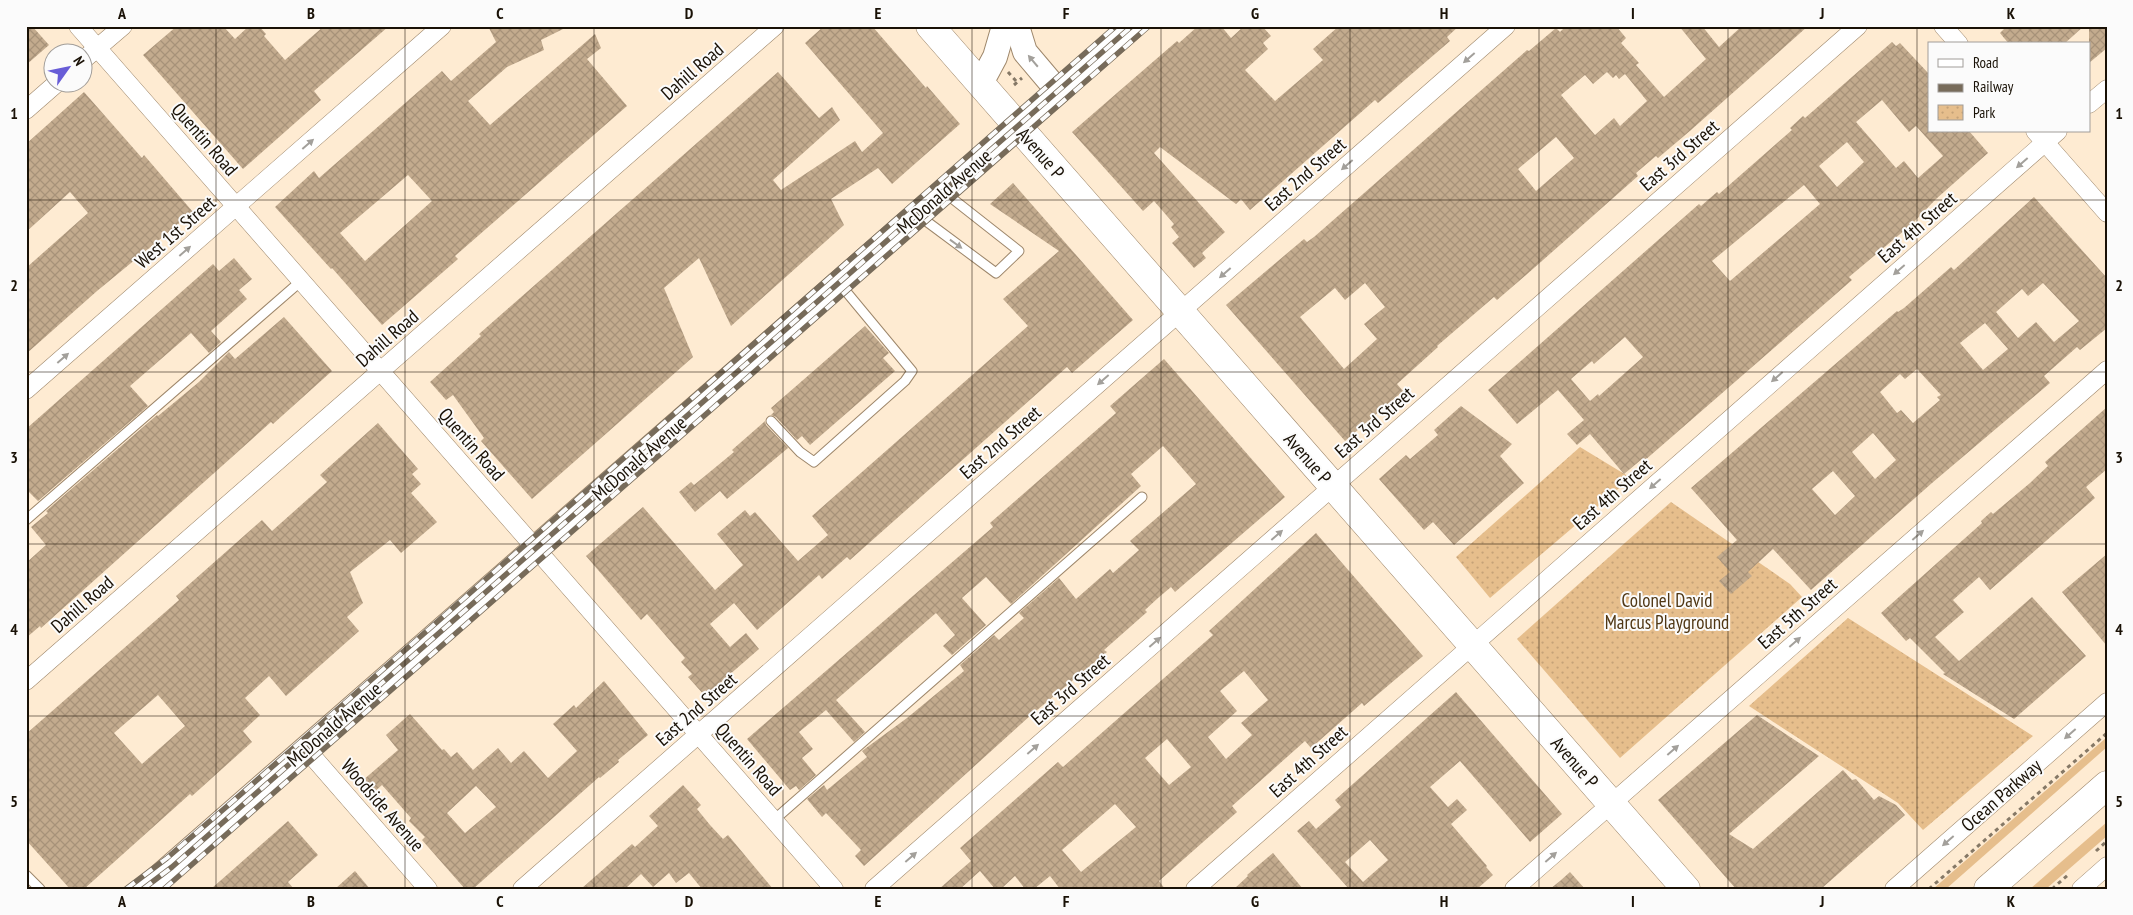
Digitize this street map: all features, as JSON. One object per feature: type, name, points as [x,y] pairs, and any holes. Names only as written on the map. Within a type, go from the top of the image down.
[{"type":"main road","name":"Avenue P","points":[[930,26],[1686,889]]},
{"type":"main road","points":[[980,84],[995,57],[1004,26]]},
{"type":"main road","points":[[1017,26],[1025,52],[1058,92]]},
{"type":"main road","name":"McDonald Avenue","points":[[145,889],[1133,26]]},
{"type":"main road","points":[[1988,889],[2107,785]]},
{"type":"street","name":"Quentin Road","points":[[78,26],[834,889]]},
{"type":"street","points":[[92,53],[123,26]]},
{"type":"street","name":"West 1st Street","points":[[26,390],[442,26]]},
{"type":"street","name":"Dahill Road","points":[[26,680],[775,26]]},
{"type":"street","name":"East 2nd Street","points":[[522,889],[1506,26]]},
{"type":"street","name":"East 3rd Street","points":[[874,889],[1858,26]]},
{"type":"street","points":[[1944,26],[1957,42]]},
{"type":"street","points":[[2090,103],[2107,89]]},
{"type":"street","points":[[26,110],[47,92]]},
{"type":"street","points":[[2046,135],[2107,213]]},
{"type":"street","name":"East 4th Street","points":[[1195,889],[2046,135]]},
{"type":"street","name":"East 5th Street","points":[[1514,889],[2107,370]]},
{"type":"street","name":"Ocean Parkway","points":[[1894,889],[2107,702]]},
{"type":"street","name":"Woodside Avenue","points":[[306,749],[428,889]]},
{"type":"street","points":[[2081,889],[2107,866]]},
{"type":"lane","points":[[917,215],[996,273],[1019,251],[944,192]]},
{"type":"lane","points":[[26,520],[301,281]]},
{"type":"lane","points":[[771,421],[800,452],[814,462],[905,381],[912,371],[839,283]]},
{"type":"lane","points":[[774,820],[1142,497]]},
{"type":"lane","points":[[26,875],[40,889]]},
{"type":"path","points":[[1008,72],[1017,82]]},
{"type":"path","points":[[1929,889],[2107,733]]},
{"type":"green space","points":[[1580,447],[1631,478],[1490,598],[1456,557]]},
{"type":"green space","name":"Colonel David Marcus Playground","points":[[1671,502],[1790,584],[1802,597],[1620,758],[1517,639]]},
{"type":"green space","points":[[1848,618],[2033,736],[1923,830],[1898,803],[1749,706]]},
{"type":"green space","points":[[2107,737],[2107,747],[1946,889],[1933,889]]},
{"type":"green space","points":[[2107,822],[2107,836],[2046,889],[2030,889]]},
{"type":"building","points":[[26,26],[32,26],[46,42],[42,42],[42,51],[26,65]]},
{"type":"building","points":[[177,26],[223,26],[235,39],[249,26],[259,26],[266,34],[264,36],[285,60],[324,26],[389,26],[314,91],[321,100],[243,169],[143,55]]},
{"type":"building","points":[[488,26],[569,26],[541,40],[544,50],[507,67],[468,101],[490,125],[595,34],[601,48],[587,59],[627,106],[455,256],[458,259],[382,325],[275,207],[314,171],[319,178],[442,71],[451,81],[496,42]],"holes":[[[408,175],[432,201],[365,261],[340,233]]]},
{"type":"building","points":[[824,26],[872,26],[960,124],[892,184],[878,168],[831,199],[844,225],[731,326],[699,258],[664,288],[693,357],[532,499],[481,441],[484,438],[453,395],[446,400],[430,382],[481,336],[479,334],[778,72],[819,118],[832,107],[840,120],[773,180],[781,190],[855,141],[862,152],[883,133],[805,43]]},
{"type":"building","points":[[1198,26],[1221,26],[1231,38],[1244,26],[1262,26],[1271,36],[1263,43],[1268,49],[1245,70],[1275,101],[1323,60],[1313,49],[1339,26],[1459,26],[1447,37],[1450,41],[1378,103],[1375,100],[1250,210],[1241,199],[1236,204],[1160,147],[1154,153],[1225,232],[1202,253],[1206,258],[1194,268],[1172,243],[1179,237],[1171,227],[1174,224],[1154,201],[1143,211],[1072,132],[1177,41],[1179,43]]},
{"type":"building","points":[[1566,26],[1616,26],[1626,38],[1621,43],[1639,63],[1636,65],[1664,97],[1706,59],[1679,26],[1702,26],[1719,47],[1742,26],[1808,26],[1691,130],[1658,158],[1656,156],[1636,173],[1638,176],[1497,300],[1494,297],[1437,346],[1397,384],[1403,391],[1345,441],[1226,305],[1304,239],[1307,242],[1314,237],[1527,50],[1529,51],[1556,28],[1560,32]],"holes":[[[1607,72],[1613,78],[1616,75],[1619,79],[1625,74],[1647,101],[1620,126],[1614,118],[1595,135],[1561,95],[1585,75],[1593,84]],[[1556,137],[1574,158],[1536,191],[1518,169]],[[1365,283],[1385,307],[1364,324],[1377,339],[1344,369],[1300,317],[1335,288],[1345,300]]]},
{"type":"building","points":[[2007,26],[2084,26],[2066,42],[2007,42],[2000,33]]},
{"type":"building","points":[[2089,26],[2107,26],[2107,48],[2090,62]]},
{"type":"building","points":[[1892,42],[1896,46],[1900,43],[1928,73],[1928,132],[1970,132],[1988,153],[1936,199],[1912,224],[1849,277],[1852,280],[1644,461],[1642,459],[1624,474],[1590,434],[1577,445],[1567,434],[1584,420],[1558,390],[1517,424],[1488,390],[1699,204],[1701,206],[1717,192],[1719,194],[1792,130],[1790,128],[1803,116],[1805,118]],"holes":[[[1882,100],[1909,132],[1916,126],[1943,156],[1918,178],[1904,161],[1896,168],[1856,122]],[[1847,142],[1864,162],[1837,187],[1819,166]],[[1804,185],[1820,204],[1730,281],[1712,261]],[[1625,337],[1643,357],[1599,396],[1598,394],[1590,401],[1571,379],[1592,361],[1594,364]]]},
{"type":"building","points":[[84,92],[142,158],[144,155],[193,212],[97,291],[26,354],[26,268],[88,213],[70,192],[26,232],[26,144]]},
{"type":"building","points":[[1013,183],[1133,320],[1072,373],[1067,367],[850,560],[847,557],[822,579],[819,575],[757,630],[734,603],[710,624],[730,647],[746,633],[759,649],[705,696],[688,677],[692,674],[681,662],[685,658],[647,614],[641,620],[586,556],[643,507],[715,590],[743,565],[717,534],[745,510],[750,516],[755,512],[798,561],[828,535],[812,516],[1028,326],[1003,299],[1059,251],[990,204]]},
{"type":"building","points":[[2034,197],[2107,278],[2107,328],[2080,350],[2077,347],[2044,376],[2050,383],[1932,483],[1811,590],[1773,549],[1748,572],[1752,576],[1731,594],[1719,581],[1730,572],[1717,557],[1737,540],[1691,488],[1897,311],[1904,308],[1951,267],[1954,270]],"holes":[[[2043,283],[2079,321],[2054,342],[2036,322],[2018,338],[1996,312],[2022,289],[2028,296]],[[1985,323],[2008,349],[1983,370],[1960,343]],[[1917,369],[1941,395],[1937,397],[1940,400],[1913,423],[1901,410],[1897,413],[1880,392],[1900,374],[1905,379]],[[1873,433],[1896,460],[1875,479],[1852,452]],[[1833,471],[1855,496],[1835,515],[1812,489]]]},
{"type":"building","points":[[234,258],[252,279],[239,290],[247,299],[211,331],[221,342],[209,353],[191,333],[130,386],[148,406],[38,501],[26,489],[26,429],[213,264],[219,271]]},
{"type":"building","points":[[284,317],[332,371],[273,424],[271,422],[41,628],[40,626],[26,638],[26,563],[46,545],[31,527],[48,513],[46,511],[157,415],[199,382],[229,352],[235,359]]},
{"type":"building","points":[[865,326],[889,353],[883,358],[895,371],[810,445],[802,436],[797,440],[776,417],[771,415],[774,412],[771,408]]},
{"type":"building","points":[[1164,359],[1285,497],[1175,592],[1171,587],[1158,598],[1145,610],[1147,612],[1104,650],[1107,652],[1031,715],[864,866],[855,856],[861,850],[826,813],[822,817],[807,799],[824,785],[827,790],[867,757],[862,751],[907,718],[964,671],[960,665],[994,635],[999,640],[1024,618],[1019,613],[1059,578],[1076,599],[1110,569],[1113,573],[1139,550],[1130,541],[1196,484],[1163,446],[1131,474],[1141,486],[1011,604],[986,577],[962,598],[986,625],[952,655],[943,646],[955,635],[936,613],[836,700],[865,732],[854,742],[826,710],[799,732],[813,749],[802,758],[816,775],[799,790],[796,786],[790,790],[747,739],[993,527],[990,523],[1116,413],[1110,406]]},
{"type":"building","points":[[1461,406],[1512,444],[1500,456],[1524,483],[1454,545],[1433,522],[1424,530],[1379,479],[1406,455],[1410,459],[1438,435],[1434,430]]},
{"type":"building","points":[[2107,407],[2107,469],[2086,487],[2095,498],[1990,590],[1979,577],[1953,600],[1964,612],[1935,637],[1959,661],[2032,597],[2086,656],[2014,719],[1943,674],[1945,673],[1910,638],[1906,641],[1881,613],[1982,523],[1981,521],[1991,512],[1993,514],[2030,483],[2048,466],[2045,462]]},
{"type":"building","points":[[765,421],[766,425],[788,448],[727,499],[720,491],[695,512],[679,492],[691,482],[694,485],[734,452],[732,450]]},
{"type":"building","points":[[378,423],[418,469],[412,474],[421,484],[411,493],[437,522],[401,553],[390,540],[350,572],[363,603],[347,617],[359,631],[286,696],[269,676],[245,698],[260,715],[243,731],[252,742],[192,796],[190,794],[84,889],[70,889],[26,840],[26,734],[179,600],[176,596],[262,520],[272,531],[327,482],[320,475]],"holes":[[[158,695],[185,726],[142,764],[114,733]]]},
{"type":"building","points":[[1316,533],[1423,656],[1364,706],[1362,703],[1311,748],[1305,741],[1232,806],[1237,812],[1159,881],[1165,889],[1060,889],[1050,876],[1034,889],[1025,889],[1015,876],[1001,889],[995,889],[980,871],[960,889],[939,889],[971,861],[960,848],[1058,762],[1063,767],[1213,635],[1209,631]],"holes":[[[1244,671],[1268,700],[1241,723],[1252,735],[1226,759],[1208,737],[1237,711],[1220,691]],[[1167,739],[1191,767],[1169,785],[1145,758]],[[1115,804],[1136,827],[1081,872],[1062,850]]]},
{"type":"building","points":[[2107,554],[2107,646],[2062,592]]},
{"type":"building","points":[[604,681],[648,735],[473,889],[465,889],[422,840],[425,837],[409,821],[411,818],[382,785],[373,793],[362,781],[398,750],[386,735],[410,714],[442,750],[444,749],[451,757],[457,752],[473,770],[498,748],[511,763],[524,751],[548,778],[577,751],[553,724],[574,705],[576,708]],"holes":[[[476,786],[496,807],[465,833],[447,813]]]},
{"type":"building","points":[[1456,692],[1562,814],[1530,842],[1460,761],[1430,787],[1448,807],[1457,799],[1467,810],[1451,824],[1493,875],[1477,889],[1349,889],[1297,831],[1309,821],[1316,829],[1341,807],[1335,800]],"holes":[[[1370,840],[1388,860],[1363,882],[1345,862]]]},
{"type":"building","points":[[1757,715],[1819,756],[1729,834],[1753,849],[1843,770],[1852,780],[1856,779],[1874,800],[1879,796],[1896,805],[1905,815],[1821,889],[1736,889],[1658,800]]},
{"type":"building","points":[[683,785],[701,805],[697,809],[710,825],[723,839],[728,835],[773,889],[702,889],[689,873],[676,883],[669,873],[653,887],[641,874],[625,889],[581,889],[632,844],[635,847],[658,826],[649,816]]},
{"type":"building","points":[[288,821],[318,855],[288,882],[294,889],[211,889]]},
{"type":"building","points":[[1273,853],[1303,889],[1234,889],[1247,875]]},
{"type":"building","points":[[355,871],[370,889],[335,889]]},
{"type":"building","points":[[1570,872],[1585,889],[1550,889],[1560,881]]},
{"type":"railway","points":[[126,889],[167,858],[232,802],[1116,26]]},
{"type":"railway","points":[[143,889],[172,867],[1132,26]]},
{"type":"railway","points":[[164,889],[1149,26]]}]
